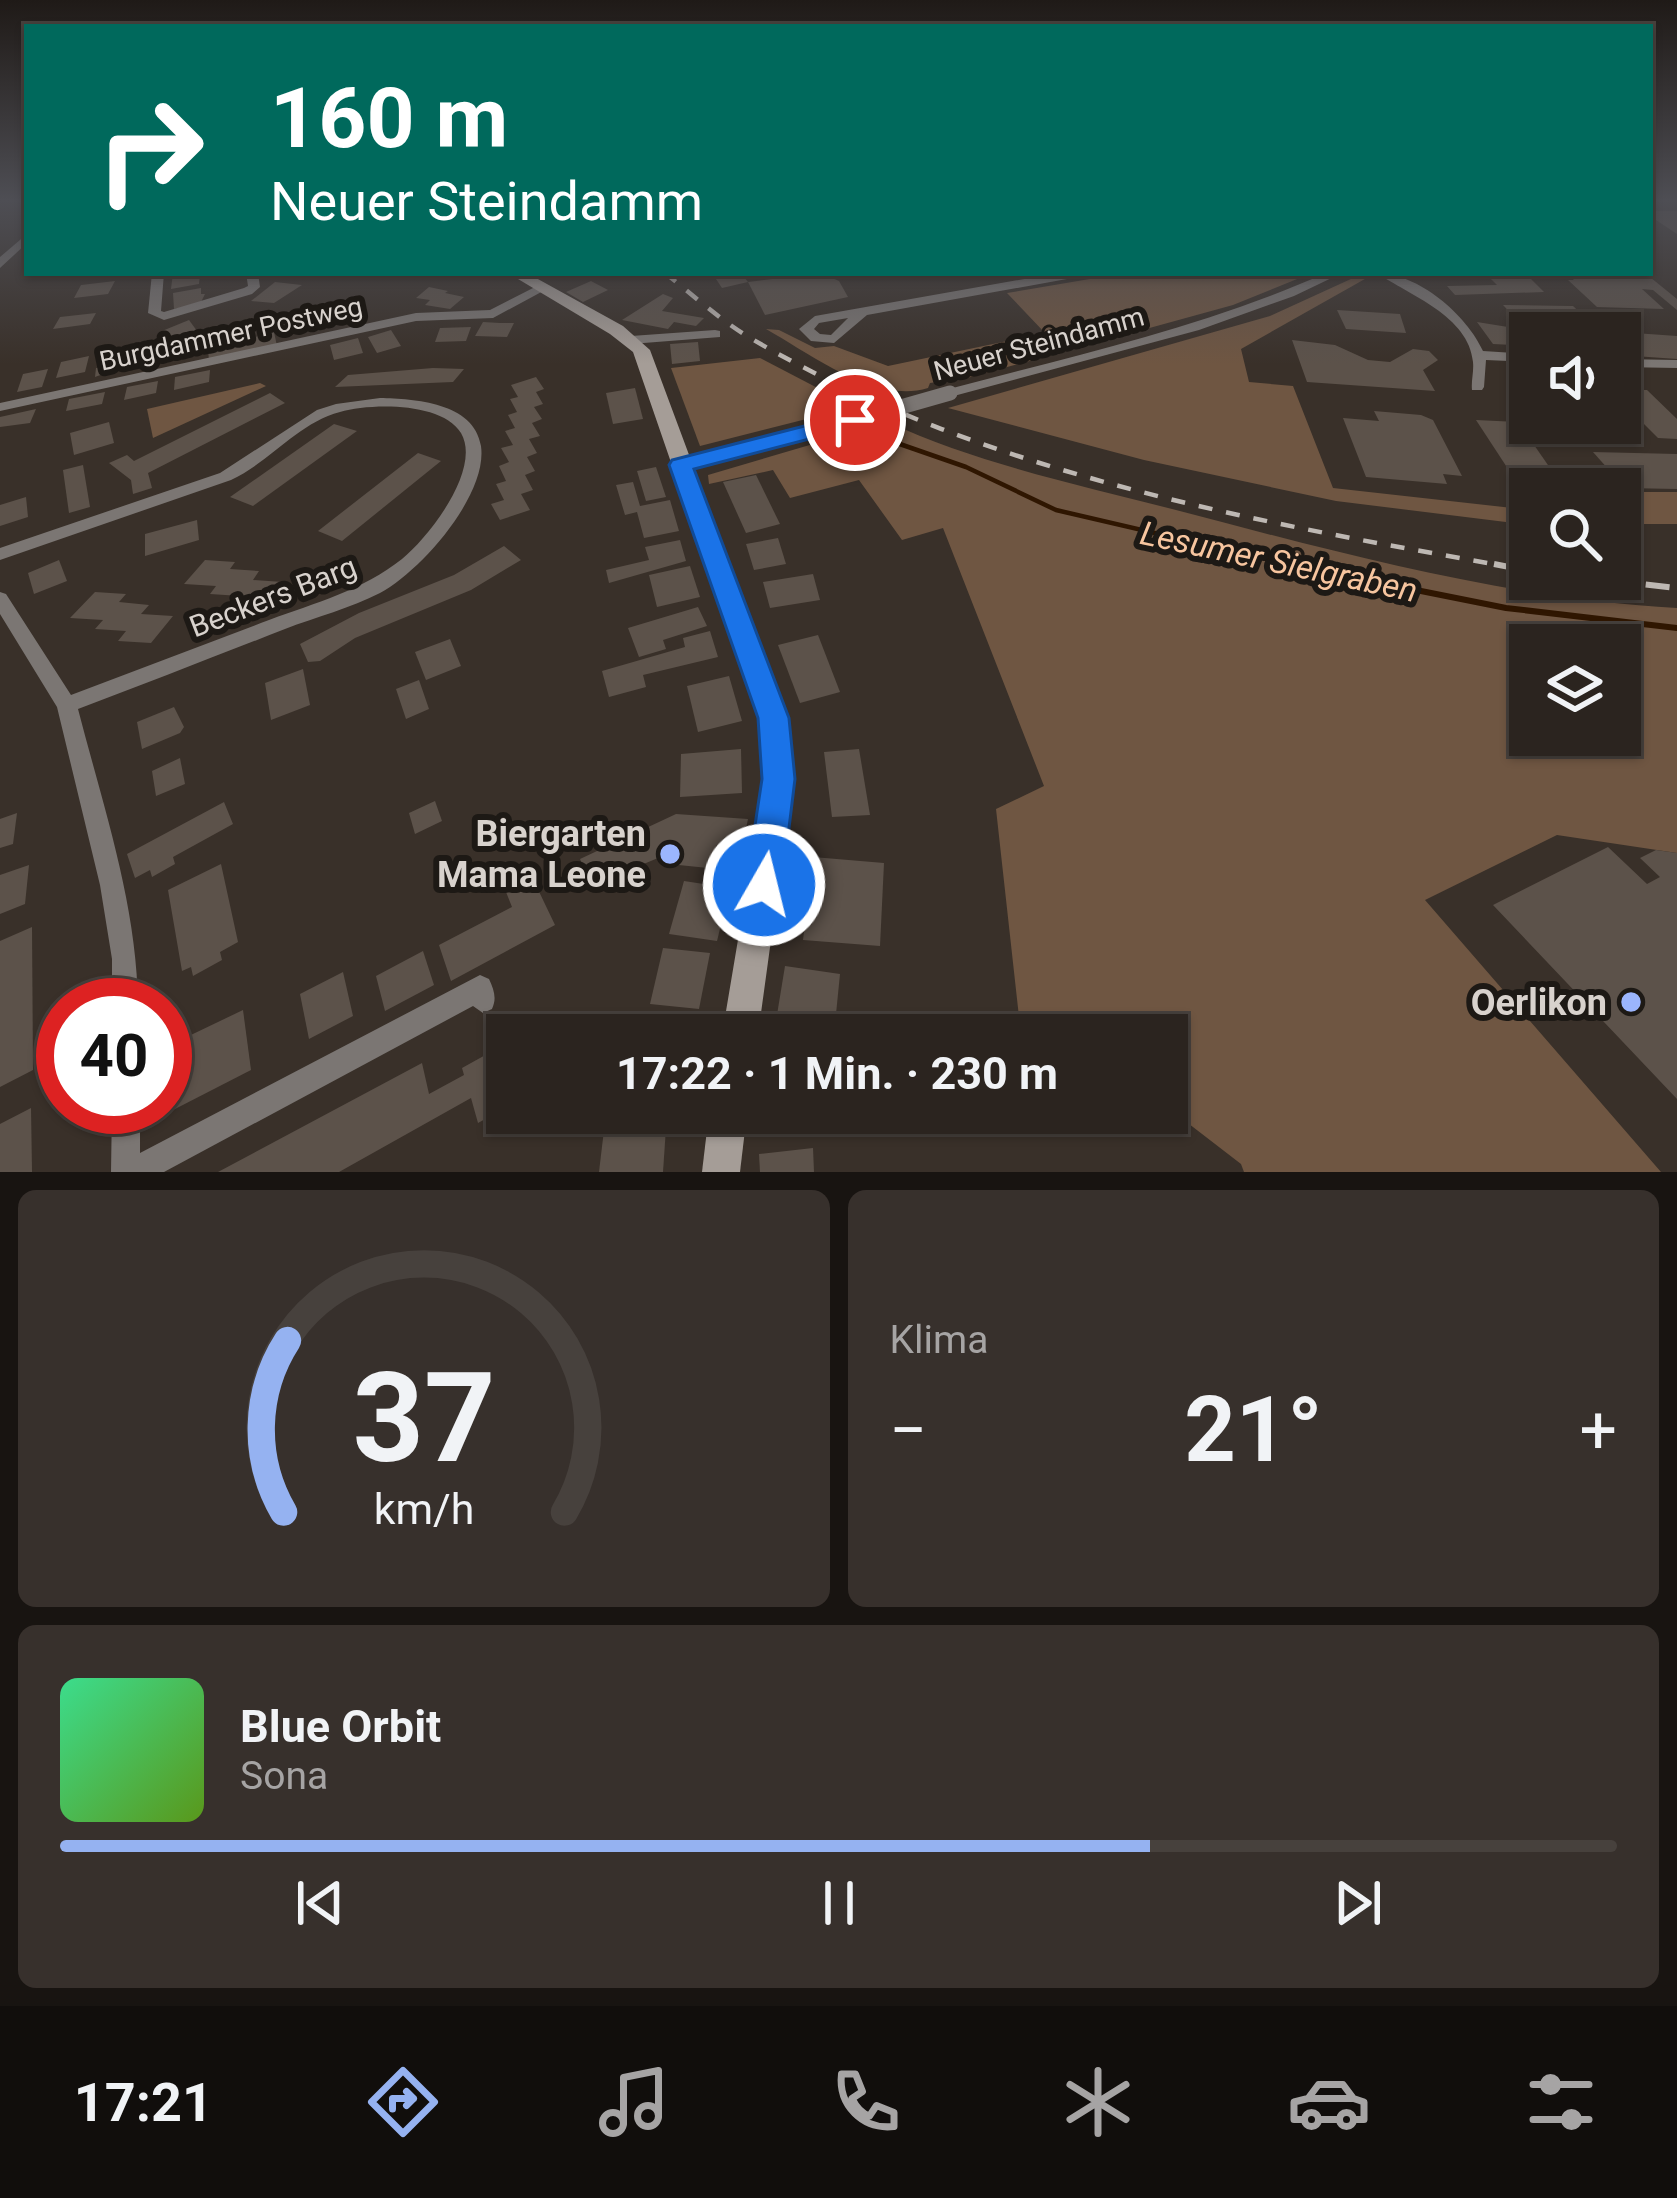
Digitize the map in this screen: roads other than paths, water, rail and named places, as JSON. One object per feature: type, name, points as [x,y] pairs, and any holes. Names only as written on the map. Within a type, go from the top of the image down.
[{"type":"street","points":[[158,276],[154,313],[164,316],[248,291],[254,287],[252,276]]},
{"type":"street","points":[[520,276],[641,350],[773,718],[778,779],[743,1014]]},
{"type":"street","points":[[979,276],[992,288]]},
{"type":"street","points":[[863,311],[1061,276]]},
{"type":"street","name":"Neuer Steindamm","points":[[681,465],[1218,321],[1280,300],[1330,276]]},
{"type":"street","points":[[1389,276],[1420,291],[1448,314],[1479,355],[1478,387]]},
{"type":"street","name":"Burgdammer Postweg","points":[[0,407],[416,317],[494,314],[539,290]]},
{"type":"street","points":[[631,340],[715,334]]},
{"type":"street","points":[[1479,355],[1509,357]]},
{"type":"street","points":[[1641,363],[1677,364]]},
{"type":"street","name":"Beckers Barg","points":[[0,554],[234,472],[334,409],[382,405],[448,411],[472,432],[475,455],[444,530],[418,559],[374,589],[68,705]]},
{"type":"street","points":[[0,599],[68,705],[112,885],[125,978]]},
{"type":"street","points":[[128,1134],[130,1172],[480,988],[483,1000]]},
{"type":"street","points":[[721,1172],[726,1134]]},
{"type":"waterway","name":"Lesumer Sielgraben","points":[[894,442],[966,467],[1056,510],[1301,567]]},
{"type":"waterway","name":"Lesumer Sielgraben","points":[[1286,564],[1301,567]]},
{"type":"waterway","name":"Lesumer Sielgraben","points":[[1301,567],[1506,608],[1677,628]]},
{"type":"railway","points":[[669,276],[741,332],[840,386],[1025,458],[1217,510],[1499,565]]},
{"type":"railway","points":[[1494,564],[1499,565]]},
{"type":"railway","points":[[1499,565],[1509,567]]},
{"type":"railway","points":[[1499,565],[1509,567]]},
{"type":"railway","points":[[1641,584],[1677,588]]},
{"type":"place","name":"Biergarten Mama Leone","points":[[670,854]]},
{"type":"place","name":"Oerlikon","points":[[1631,1002]]}]
